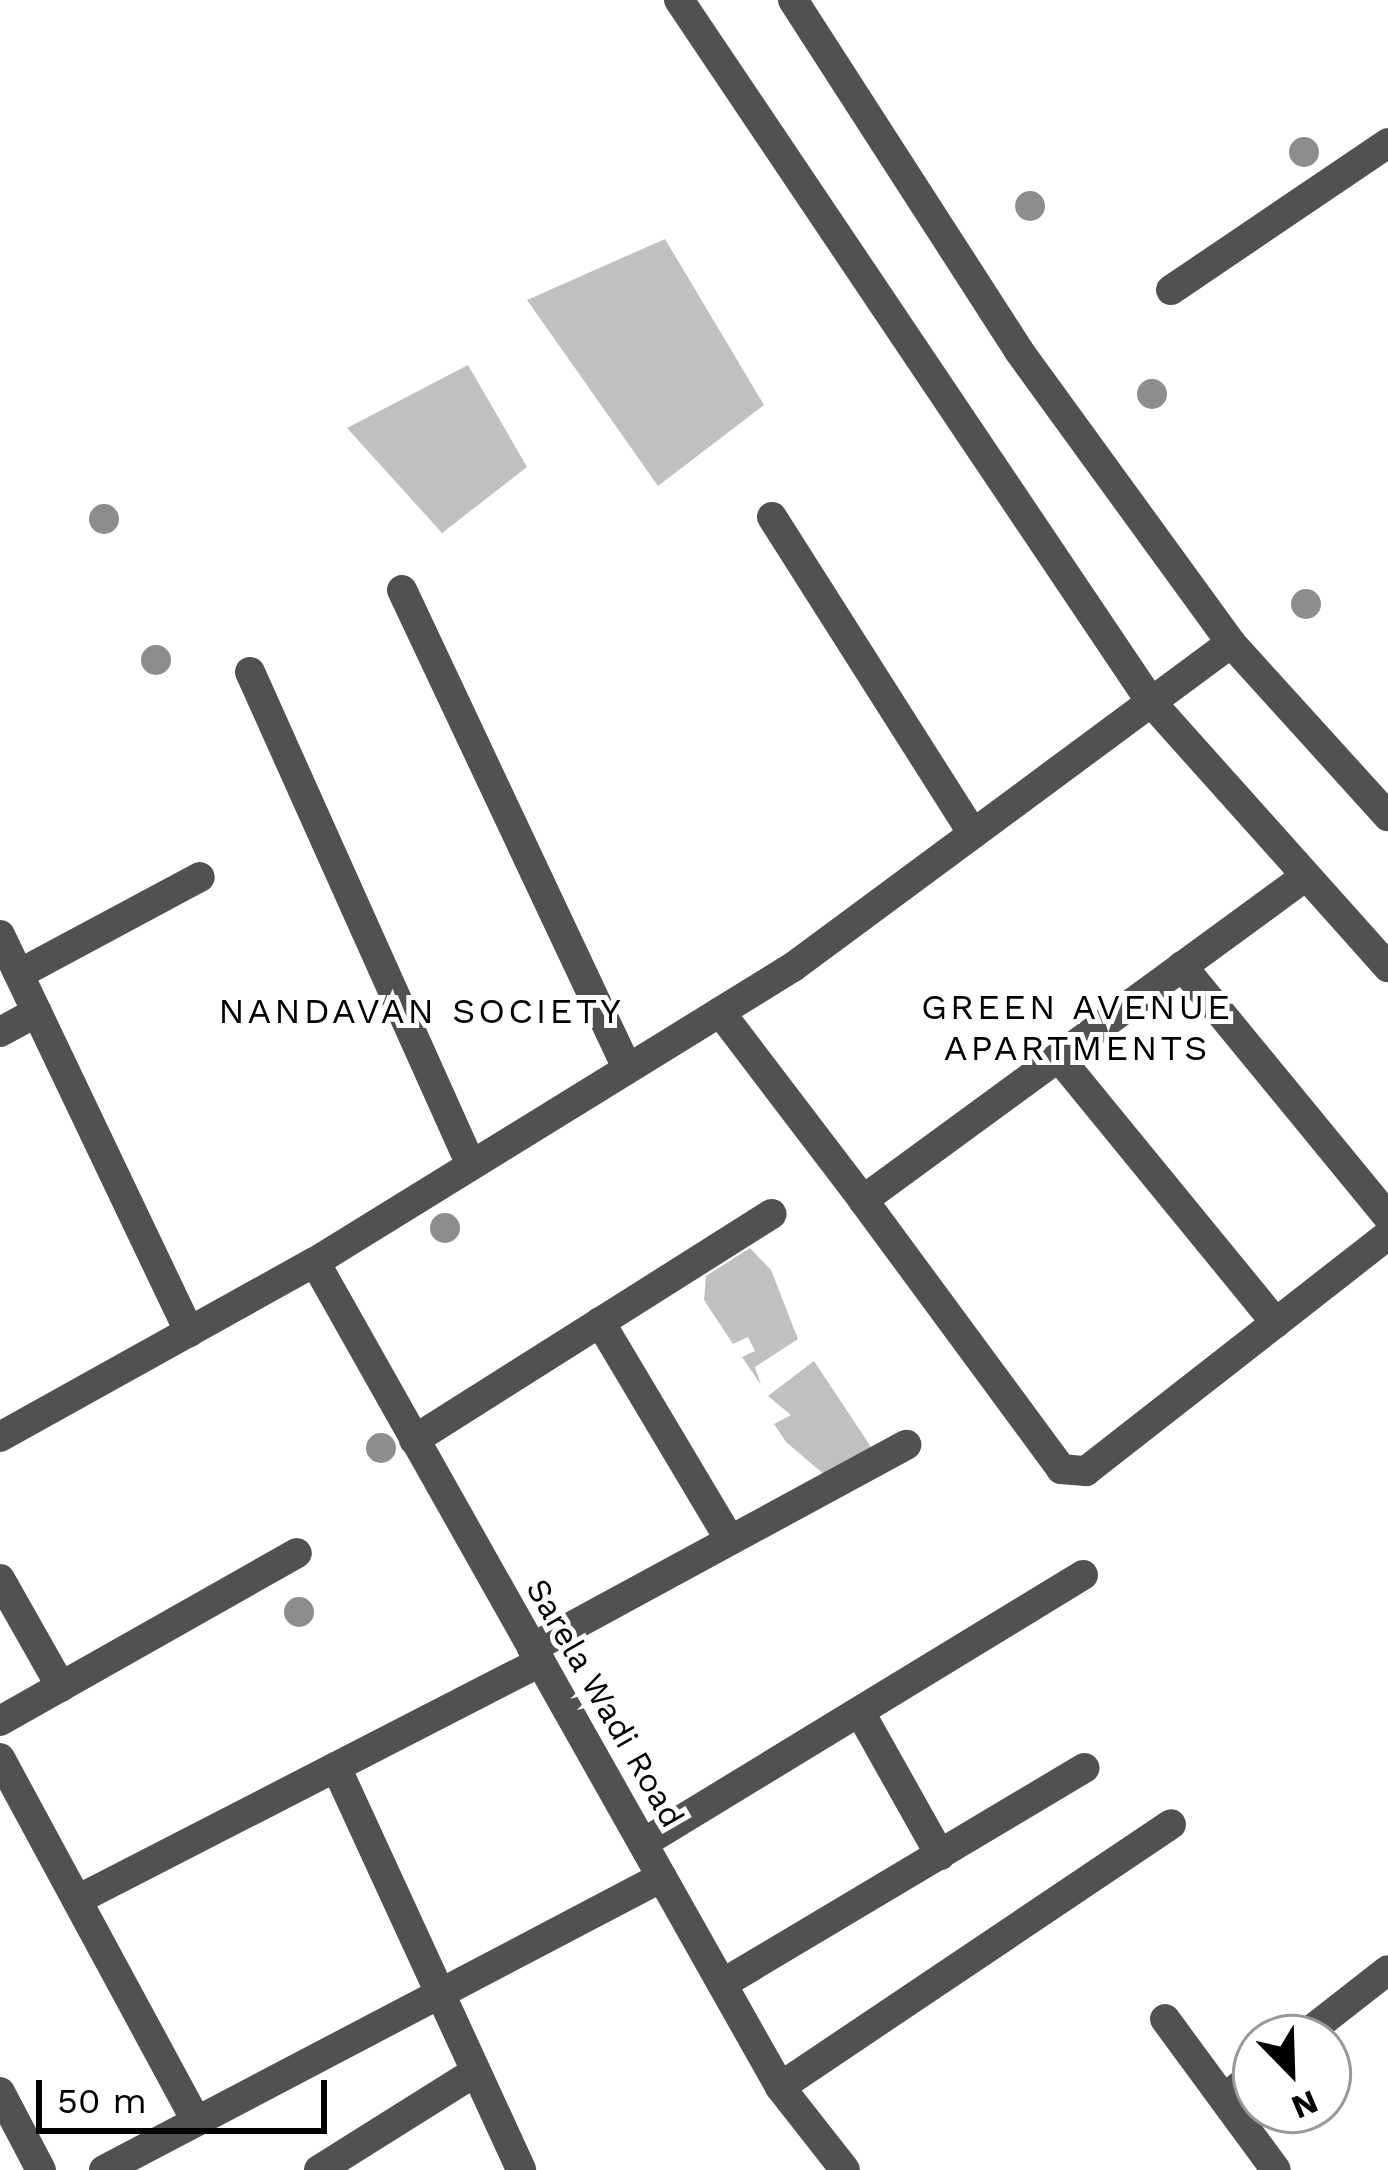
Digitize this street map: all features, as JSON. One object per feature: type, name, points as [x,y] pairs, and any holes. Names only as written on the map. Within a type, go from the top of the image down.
[{"type":"street","points":[[679,0],[1150,702],[1388,967]]},
{"type":"street","points":[[794,0],[1019,351],[1231,643],[1388,816]]},
{"type":"street","points":[[1171,290],[1388,143]]},
{"type":"street","points":[[772,517],[974,834]]},
{"type":"street","points":[[402,590],[628,1068]]},
{"type":"street","points":[[0,1437],[315,1262],[720,1012],[974,834],[1231,643]]},
{"type":"street","points":[[250,672],[470,1163]]},
{"type":"street","points":[[863,1200],[1306,876]]},
{"type":"street","points":[[19,974],[200,877]]},
{"type":"street","points":[[0,934],[189,1332]]},
{"type":"street","points":[[1181,966],[1388,1217]]},
{"type":"street","points":[[0,1032],[37,1012]]},
{"type":"street","points":[[720,1012],[1061,1468],[1086,1471],[1388,1235]]},
{"type":"street","points":[[1060,1059],[1276,1323]]},
{"type":"street","points":[[414,1440],[772,1214]]},
{"type":"street","name":"Sarela Wadi Road","points":[[315,1262],[780,2087],[845,2170]]},
{"type":"street","points":[[600,1322],[730,1540]]},
{"type":"street","points":[[77,1900],[336,1767],[730,1540],[906,1445]]},
{"type":"street","points":[[0,1721],[297,1553]]},
{"type":"street","points":[[646,1843],[1083,1575]]},
{"type":"street","points":[[0,1579],[61,1687]]},
{"type":"street","points":[[861,1714],[940,1855]]},
{"type":"street","points":[[0,1758],[196,2121]]},
{"type":"street","points":[[336,1767],[433,1996],[521,2170]]},
{"type":"street","points":[[722,1984],[1085,1768]]},
{"type":"street","points":[[780,2087],[1171,1824]]},
{"type":"street","points":[[104,2170],[156,2158],[196,2121],[662,1877]]},
{"type":"street","points":[[1332,2014],[1388,1970]]},
{"type":"street","points":[[1165,2019],[1227,2096],[1276,2170]]},
{"type":"street","points":[[319,2170],[472,2074]]},
{"type":"street","points":[[0,2092],[41,2170]]},
{"type":"street","points":[[1227,2096],[1232,2092]]},
{"type":"building","points":[[665,239],[764,405],[658,486],[527,300]]},
{"type":"building","points":[[468,365],[527,467],[442,533],[347,428]]},
{"type":"building","points":[[750,1248],[771,1270],[798,1339],[755,1367],[761,1385],[742,1357],[755,1351],[748,1337],[733,1344],[704,1300],[706,1276]]},
{"type":"building","points":[[814,1361],[871,1447],[826,1476],[786,1442],[774,1424],[791,1415],[768,1396]]},
{"type":"district","name":"NANDAVAN SOCIETY","points":[[421,1012]]},
{"type":"district","name":"GREEN AVENUE APARTMENTS","points":[[1077,1028]]}]
